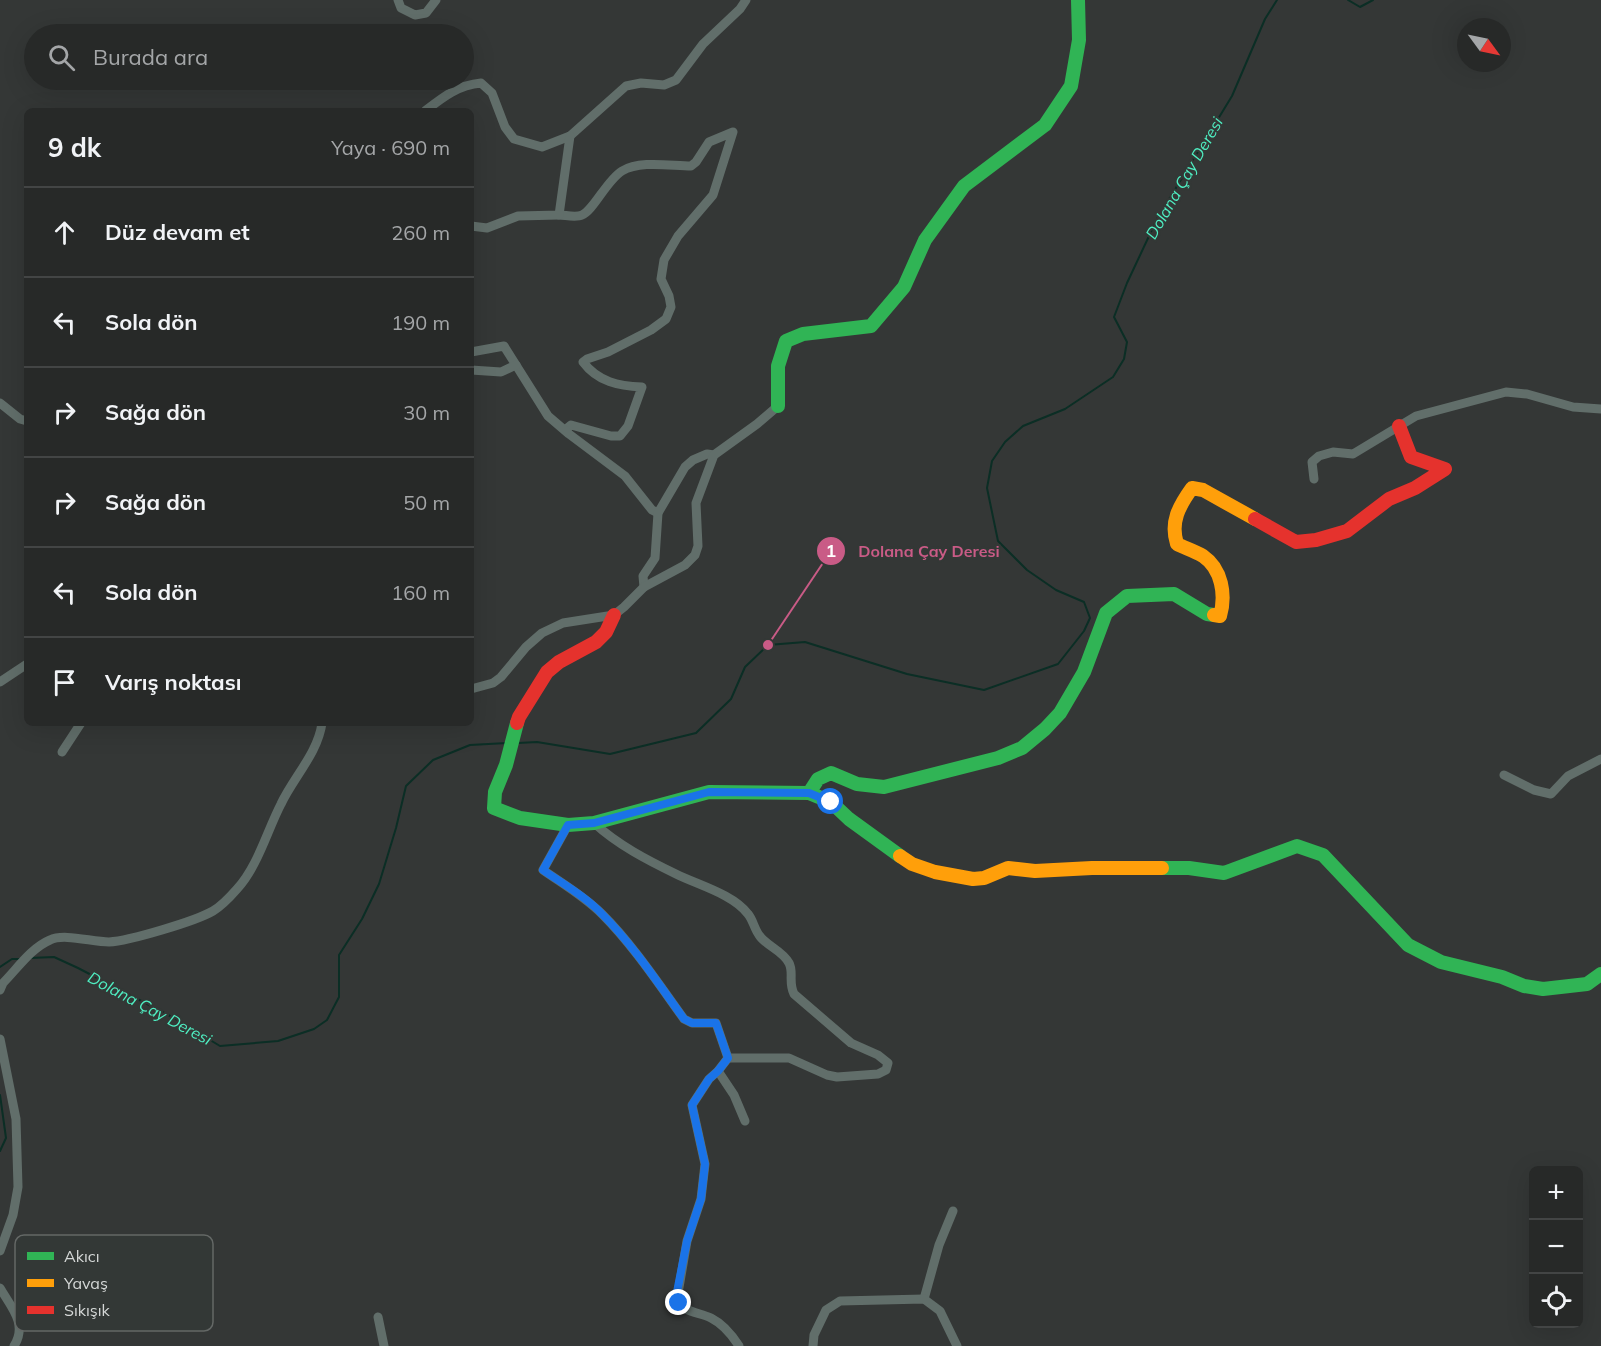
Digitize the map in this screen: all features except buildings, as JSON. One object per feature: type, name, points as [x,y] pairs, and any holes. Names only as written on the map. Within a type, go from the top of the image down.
[{"type":"street","points":[[398,0],[401,8],[415,15],[426,13],[436,0]]},
{"type":"street","points":[[474,83],[481,82],[492,93],[505,127],[514,139],[542,147],[570,136],[626,86],[664,85],[676,80],[704,44],[740,9],[746,0]]},
{"type":"street","points":[[1078,0],[1079,40],[1071,86],[1045,125],[964,186],[925,240],[904,286],[871,326],[803,334],[786,340],[778,366],[778,406],[714,455],[696,503],[698,546],[695,555],[685,565],[644,586],[614,615],[606,633],[596,642],[559,662],[547,672],[519,717],[495,792],[494,808],[520,818],[568,825],[594,823],[709,792],[809,793],[831,802],[849,819],[912,864],[935,872],[973,879],[984,878],[1008,868],[1035,871],[1092,868],[1189,868],[1224,873],[1298,846],[1323,855],[1408,945],[1441,962],[1502,977],[1524,986],[1543,989],[1587,984],[1601,974]]},
{"type":"street","points":[[429,108],[455,90]]},
{"type":"street","points":[[474,226],[487,228],[518,216],[580,216],[587,212],[606,186],[621,172],[643,166],[691,166],[710,142],[734,132],[713,195],[678,236],[664,260],[661,279],[669,296],[671,307],[666,319],[651,330],[608,352],[587,358],[583,362],[586,368],[608,382],[620,386],[642,387],[628,426],[620,436],[611,436],[571,424],[565,430]]},
{"type":"street","points":[[559,215],[570,136]]},
{"type":"street","points":[[474,351],[504,346],[548,416],[625,476],[652,510],[658,513]]},
{"type":"street","points":[[474,370],[501,372],[516,365]]},
{"type":"street","points":[[1314,479],[1312,462],[1319,456],[1333,452],[1353,454],[1416,416],[1506,392],[1527,394],[1573,407],[1601,409]]},
{"type":"street","points":[[0,403],[24,420]]},
{"type":"street","points":[[809,793],[818,779],[831,773],[857,784],[884,788],[998,758],[1022,748],[1060,713],[1084,672],[1106,613],[1127,596],[1174,594],[1207,614],[1220,616],[1224,606],[1217,573],[1203,556],[1177,544],[1172,533],[1174,519],[1192,488],[1203,490],[1296,542],[1316,540],[1347,531],[1389,499],[1415,488],[1445,469],[1411,457],[1399,426]]},
{"type":"street","points":[[644,586],[643,576],[655,558],[658,513],[685,467],[707,454],[714,455]]},
{"type":"street","points":[[474,688],[493,683],[501,677],[526,647],[542,633],[563,623],[614,615]]},
{"type":"street","points":[[0,682],[24,666]]},
{"type":"street","points":[[62,752],[79,726]]},
{"type":"street","points":[[0,990],[3,983],[32,953],[51,939],[69,938],[108,942],[125,940],[194,919],[212,912],[226,902],[249,872],[282,801],[312,750],[321,726]]},
{"type":"street","points":[[1504,775],[1534,790],[1551,794],[1568,777],[1601,759]]},
{"type":"street","points":[[594,823],[614,841],[677,875],[708,887],[739,905],[749,914],[759,936],[788,960],[791,968],[790,985],[794,993],[851,1043],[878,1055],[888,1063],[886,1070],[878,1074],[837,1077],[789,1059],[728,1058]]},
{"type":"street","points":[[568,825],[543,870],[576,892],[602,914],[637,954],[684,1019],[692,1023],[716,1023],[728,1058]]},
{"type":"street","points":[[0,1039],[16,1119],[18,1187],[13,1215],[0,1251]]},
{"type":"street","points":[[728,1058],[709,1079],[692,1105],[705,1164],[701,1199],[687,1241],[677,1299],[686,1310],[711,1318],[723,1326],[739,1346]]},
{"type":"street","points":[[718,1071],[734,1095],[745,1121]]},
{"type":"street","points":[[924,1299],[939,1245],[953,1211]]},
{"type":"street","points":[[0,1288],[15,1313]]},
{"type":"street","points":[[813,1346],[814,1335],[826,1310],[840,1301],[924,1299],[940,1311],[957,1346]]},
{"type":"street","points":[[378,1317],[384,1346]]},
{"type":"street","points":[[14,1346],[19,1331]]},
{"type":"waterway","name":"Dolana Çay Deresi","points":[[518,743],[537,742],[610,754],[696,733],[731,699],[745,667],[768,645],[805,642],[907,674],[984,690],[1058,664],[1084,631],[1090,618],[1084,602],[1056,590],[1027,570],[998,541],[987,488],[992,461],[1005,442],[1023,426],[1065,409],[1113,377],[1124,359],[1127,342],[1114,317],[1127,283],[1157,219],[1232,96],[1265,19],[1277,0]]},
{"type":"waterway","name":"Dolana Çay Deresi","points":[[1348,0],[1360,7],[1373,0]]},
{"type":"waterway","name":"Dolana Çay Deresi","points":[[30,958],[54,957],[78,968],[172,1017],[220,1046],[278,1041],[314,1029],[327,1020],[339,997],[339,955],[362,919],[379,884],[406,786],[433,760],[470,745],[507,743]]},
{"type":"waterway","name":"Dolana Çay Deresi","points":[[0,967],[12,959],[22,959]]},
{"type":"waterway","name":"Dolana Çay Deresi","points":[[0,1095],[6,1138],[0,1151]]},
{"type":"traffic: fast","points":[[778,406],[778,366],[786,341],[803,334],[871,326],[904,287],[925,240],[964,186],[1045,125],[1071,86],[1079,40],[1078,0]]},
{"type":"traffic: fast","points":[[809,793],[818,779],[831,773],[857,784],[884,787],[998,758],[1022,748],[1060,713],[1084,672],[1106,613],[1127,596],[1174,594],[1207,614],[1214,615]]},
{"type":"traffic: fast","points":[[517,723],[506,765],[495,792],[494,808],[520,818],[568,825],[594,823],[709,792],[809,793],[831,802],[849,819],[900,856]]},
{"type":"traffic: fast","points":[[1162,868],[1189,868],[1224,873],[1297,846],[1323,855],[1408,945],[1441,962],[1502,977],[1524,986],[1543,989],[1587,984],[1601,974]]},
{"type":"traffic: slow","points":[[1214,615],[1220,616],[1222,608],[1221,583],[1215,568],[1209,561],[1200,554],[1177,544],[1175,536],[1177,515],[1192,488],[1203,490],[1255,519]]},
{"type":"traffic: slow","points":[[900,856],[912,864],[935,872],[973,879],[984,878],[1008,868],[1035,871],[1162,868]]},
{"type":"traffic: jam","points":[[1255,519],[1296,542],[1316,540],[1347,531],[1389,499],[1415,488],[1445,469],[1411,457],[1399,426]]},
{"type":"traffic: jam","points":[[517,723],[547,672],[559,662],[596,642],[606,632],[614,615]]},
{"type":"place","name":"Dolana Çay Deresi","points":[[768,645]]},
{"type":"route","points":[[679,1303],[677,1292],[687,1241],[701,1199],[705,1164],[692,1105],[709,1079],[728,1058],[716,1023],[692,1023],[684,1019],[637,954],[602,914],[576,892],[543,870],[568,825],[575,823],[594,823],[709,792],[809,793],[831,802]]}]
